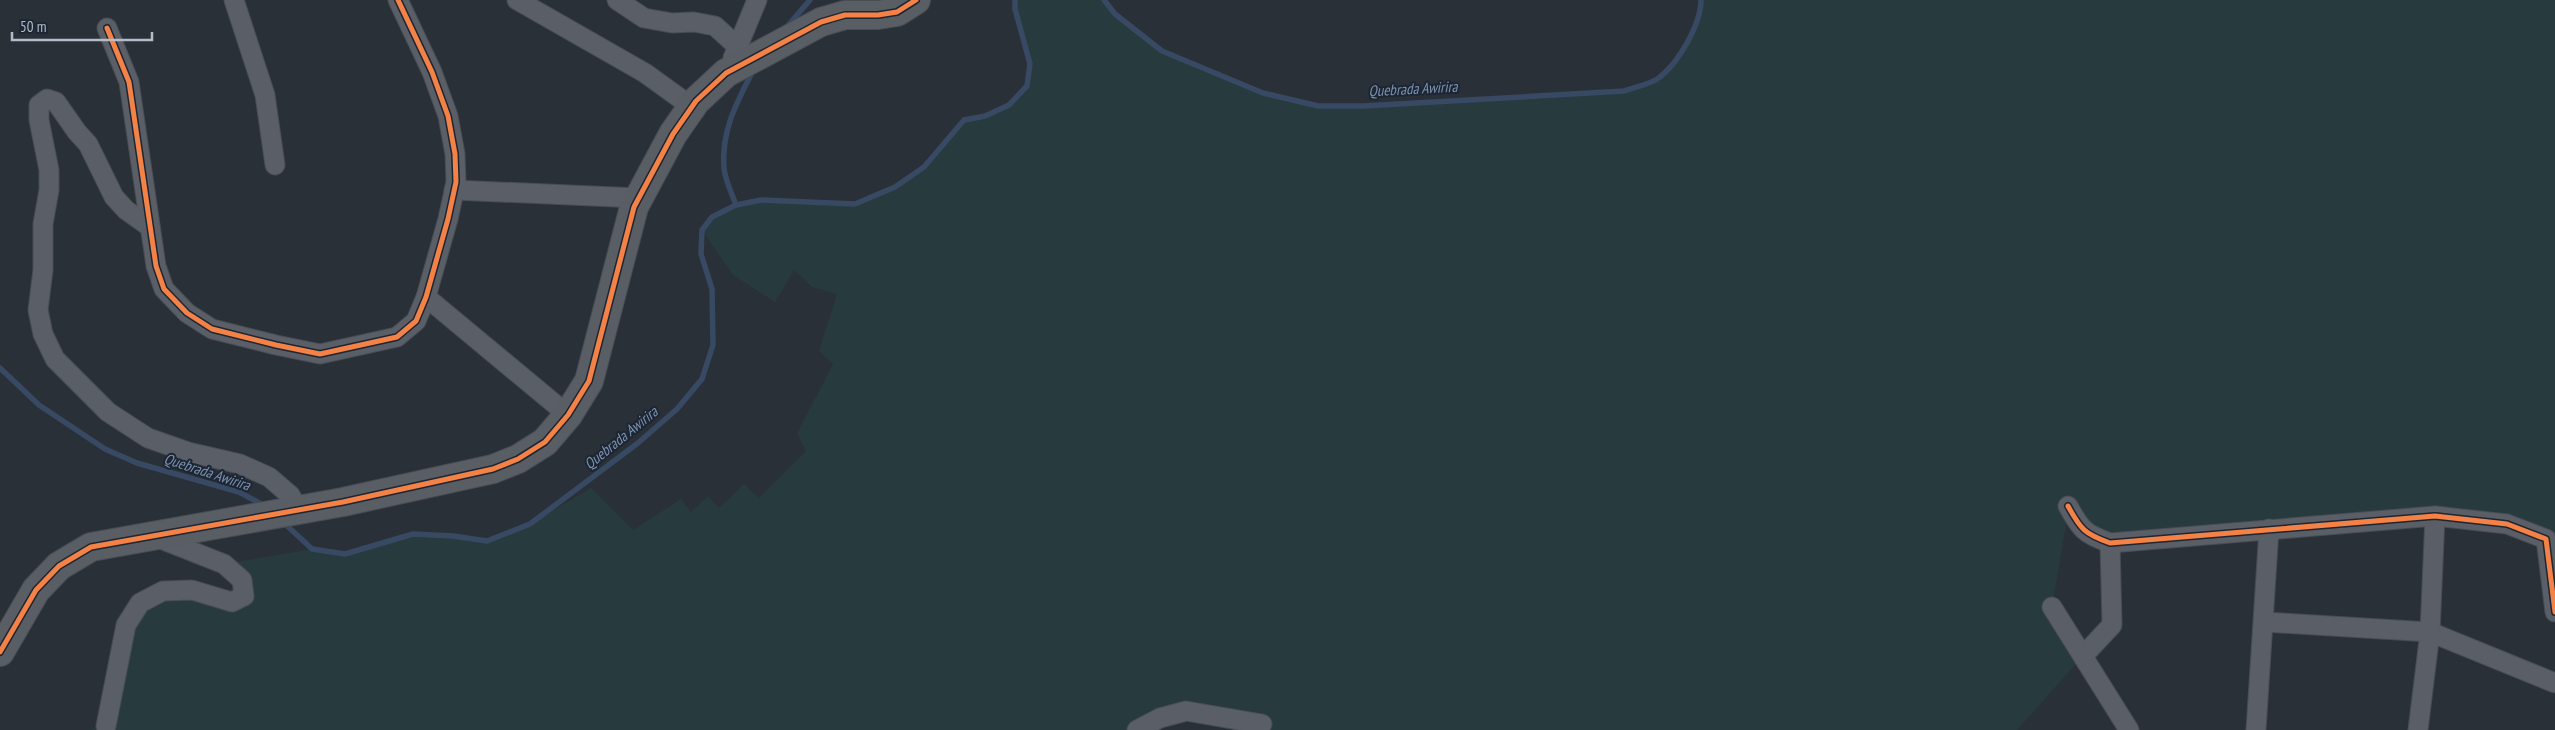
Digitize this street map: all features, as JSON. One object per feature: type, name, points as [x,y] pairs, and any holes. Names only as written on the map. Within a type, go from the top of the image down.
[{"type":"street","points":[[234,0],[264,95],[275,165]]},
{"type":"street","points":[[108,28],[129,82],[156,266],[164,289],[187,313],[212,329],[320,354],[397,337],[416,321],[426,297],[454,190],[455,154],[448,116],[432,72],[398,0]]},
{"type":"street","points":[[517,0],[645,73],[692,107]]},
{"type":"street","points":[[617,0],[644,18],[672,23],[694,22],[715,26],[738,47]]},
{"type":"street","points":[[726,73],[758,0]]},
{"type":"street","points":[[0,652],[36,590],[59,566],[92,547],[298,510],[493,469],[518,459],[546,442],[568,415],[589,381],[638,198],[673,134],[710,85],[726,73],[821,22],[845,15],[878,15],[897,12],[916,0]]},
{"type":"street","points":[[150,227],[126,210],[114,197],[88,144],[56,102],[47,98],[39,105],[39,120],[49,170],[49,190],[42,224],[43,270],[38,310],[43,334],[55,359],[108,412],[148,438],[188,452],[247,467],[269,477],[290,495],[298,510]]},
{"type":"street","points":[[454,190],[638,198]]},
{"type":"street","points":[[426,297],[568,415]]},
{"type":"street","points":[[2068,506],[2079,527],[2088,535],[2110,543],[2435,516],[2507,524],[2546,539],[2555,612]]},
{"type":"street","points":[[2418,730],[2430,632],[2435,516]]},
{"type":"street","points":[[2256,730],[2265,622],[2269,529]]},
{"type":"street","points":[[106,726],[126,625],[140,603],[163,591],[192,590],[232,602],[244,596],[242,580],[224,564],[151,536]]},
{"type":"street","points":[[2083,656],[2112,625],[2110,543]]},
{"type":"street","points":[[2052,607],[2129,730]]},
{"type":"street","points":[[2265,622],[2430,632],[2555,683]]},
{"type":"street","points":[[1137,730],[1160,718],[1186,712],[1262,724]]},
{"type":"green space","points":[[1015,0],[1104,0],[1116,14],[1162,51],[1263,93],[1319,106],[1363,106],[1624,91],[1653,82],[1674,62],[1688,42],[1697,20],[1701,0],[2555,0],[2555,540],[2435,516],[2110,543],[2069,507],[2052,607],[2083,656],[2017,730],[1262,730],[1186,711],[1137,730],[90,730],[106,726],[126,625],[163,591],[243,596],[224,564],[312,549],[345,554],[413,534],[487,541],[530,524],[591,488],[633,530],[681,499],[691,512],[708,496],[719,508],[744,484],[759,498],[806,451],[797,433],[833,364],[819,351],[837,294],[812,287],[794,270],[775,302],[733,275],[702,230],[712,217],[736,205],[761,200],[855,204],[895,187],[924,167],[964,120],[985,116],[1009,105],[1027,86],[1030,64],[1015,9]]},
{"type":"waterway","points":[[785,29],[810,0]]},
{"type":"waterway","name":"Quebrada Awirira","points":[[283,522],[312,549],[345,554],[413,534],[453,536],[487,541],[530,524],[638,443],[677,409],[702,379],[713,345],[712,289],[701,254],[702,230],[712,217],[736,205],[761,200],[855,204],[895,187],[924,167],[964,120],[985,116],[1009,105],[1027,86],[1030,64],[1015,9],[1015,0]]},
{"type":"waterway","name":"Quebrada Awirira","points":[[1104,0],[1115,14],[1162,51],[1263,93],[1318,106],[1363,106],[1624,91],[1657,79],[1674,62],[1693,31],[1700,10],[1701,0]]},
{"type":"waterway","points":[[736,205],[724,168],[725,141],[732,117],[754,69]]},
{"type":"waterway","name":"Quebrada Awirira","points":[[0,368],[39,405],[105,449],[137,463],[239,492],[265,506]]},
{"type":"cycle path","points":[[107,28],[129,82],[156,266],[164,289],[187,313],[212,329],[320,354],[397,337],[416,321],[426,297],[448,219],[456,182],[455,154],[448,116],[432,72],[398,0]]},
{"type":"cycle path","points":[[0,652],[36,590],[59,566],[91,547],[343,502],[493,469],[518,459],[545,442],[568,415],[589,381],[634,207],[673,134],[696,101],[726,73],[821,22],[845,15],[878,15],[897,12],[916,0]]},
{"type":"cycle path","points":[[2068,506],[2084,530],[2110,543],[2435,516],[2507,524],[2546,539],[2555,612]]}]
